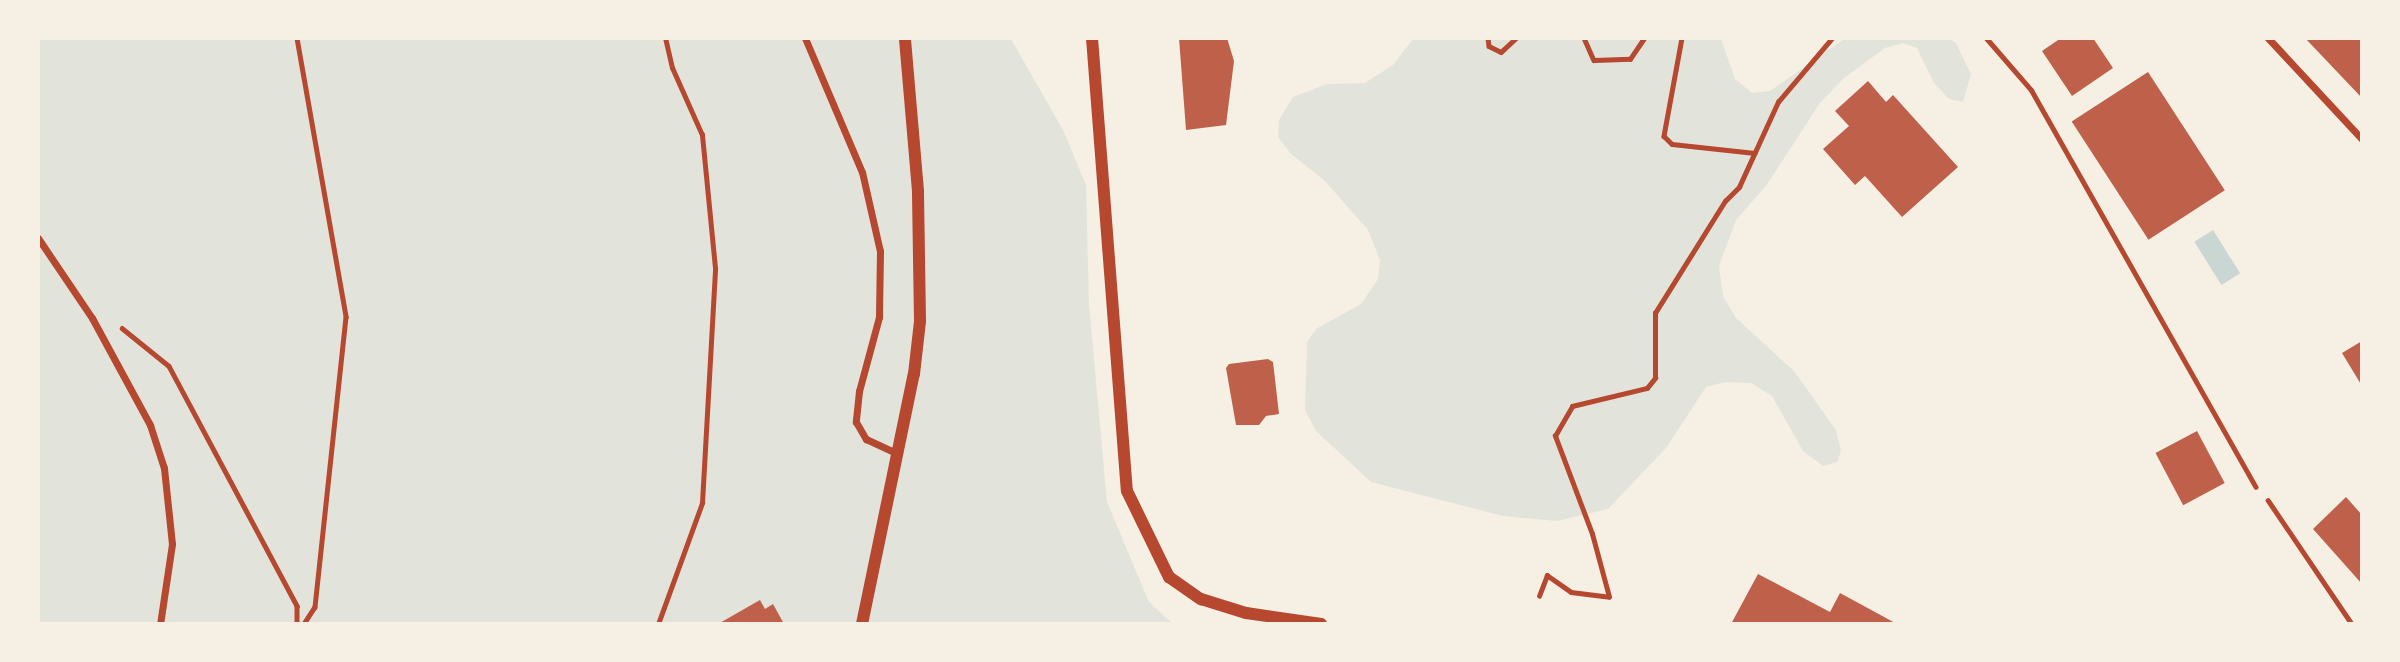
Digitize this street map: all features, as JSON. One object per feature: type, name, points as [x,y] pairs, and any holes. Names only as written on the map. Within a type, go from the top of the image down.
[{"type":"street","points":[[805,38],[855,152],[879,239],[881,299],[856,422],[866,439],[898,454]]},
{"type":"street","points":[[862,624],[914,374],[921,294],[918,191],[905,38]]},
{"type":"street","points":[[1092,38],[1127,491],[1150,545],[1169,577],[1201,599],[1246,613],[1321,624]]},
{"type":"street","points":[[2268,38],[2361,139]]},
{"type":"street","points":[[38,238],[92,318],[150,425],[164,468],[173,544],[160,624]]},
{"type":"lane","points":[[1986,38],[2031,90],[2256,487]]},
{"type":"path","points":[[297,38],[346,317],[315,607],[304,624]]},
{"type":"path","points":[[658,624],[702,503],[715,268],[702,135],[672,68],[665,38]]},
{"type":"path","points":[[1488,38],[1489,46],[1501,52],[1516,38]]},
{"type":"path","points":[[1584,38],[1594,60],[1630,59],[1644,38]]},
{"type":"path","points":[[1682,38],[1664,136],[1672,144],[1755,153]]},
{"type":"path","points":[[1539,596],[1547,575],[1572,592],[1609,597],[1592,534],[1555,436],[1572,406],[1647,388],[1655,378],[1655,313],[1725,201],[1739,187],[1778,102],[1832,38]]},
{"type":"path","points":[[92,318],[122,328],[169,366],[297,606],[297,624]]},
{"type":"path","points":[[2256,487],[2353,624]]},
{"type":"shaded area","points":[[38,39],[1011,39],[1063,130],[1086,185],[1089,304],[1107,502],[1149,602],[1172,623],[39,623]]},
{"type":"shaded area","points":[[1413,39],[1721,39],[1735,79],[1752,93],[1770,91],[1844,39],[1949,39],[1956,43],[1971,74],[1963,102],[1949,99],[1934,83],[1917,48],[1903,43],[1885,48],[1844,78],[1820,103],[1766,186],[1736,220],[1719,266],[1723,296],[1736,318],[1794,371],[1836,430],[1841,451],[1837,462],[1823,466],[1803,451],[1772,396],[1751,383],[1725,382],[1706,387],[1666,448],[1608,509],[1557,521],[1503,516],[1371,482],[1316,431],[1305,410],[1307,342],[1316,329],[1361,304],[1378,279],[1380,260],[1368,230],[1324,180],[1291,154],[1278,137],[1279,120],[1293,97],[1327,84],[1365,83],[1393,65]]},
{"type":"shaded area","points":[[2213,230],[2240,273],[2221,285],[2194,242]]},
{"type":"building","points":[[1179,38],[1227,38],[1234,61],[1226,125],[1186,130]]},
{"type":"building","points":[[2061,38],[2093,38],[2113,68],[2072,96],[2042,51]]},
{"type":"building","points":[[2305,38],[2362,38],[2362,98]]},
{"type":"building","points":[[2148,72],[2225,190],[2148,240],[2072,122]]},
{"type":"building","points":[[1868,81],[1886,102],[1893,95],[1958,167],[1902,217],[1865,176],[1855,185],[1823,149],[1849,126],[1835,111]]},
{"type":"building","points":[[2362,341],[2362,386],[2342,353]]},
{"type":"building","points":[[1268,359],[1273,362],[1279,414],[1266,416],[1259,425],[1236,425],[1226,368],[1229,364]]},
{"type":"building","points":[[2197,431],[2225,483],[2183,505],[2156,453]]},
{"type":"building","points":[[2346,497],[2362,515],[2362,584],[2313,529]]},
{"type":"building","points":[[1758,574],[1830,612],[1840,593],[1897,624],[1731,624]]},
{"type":"building","points":[[760,600],[765,609],[773,604],[784,624],[718,624]]}]
